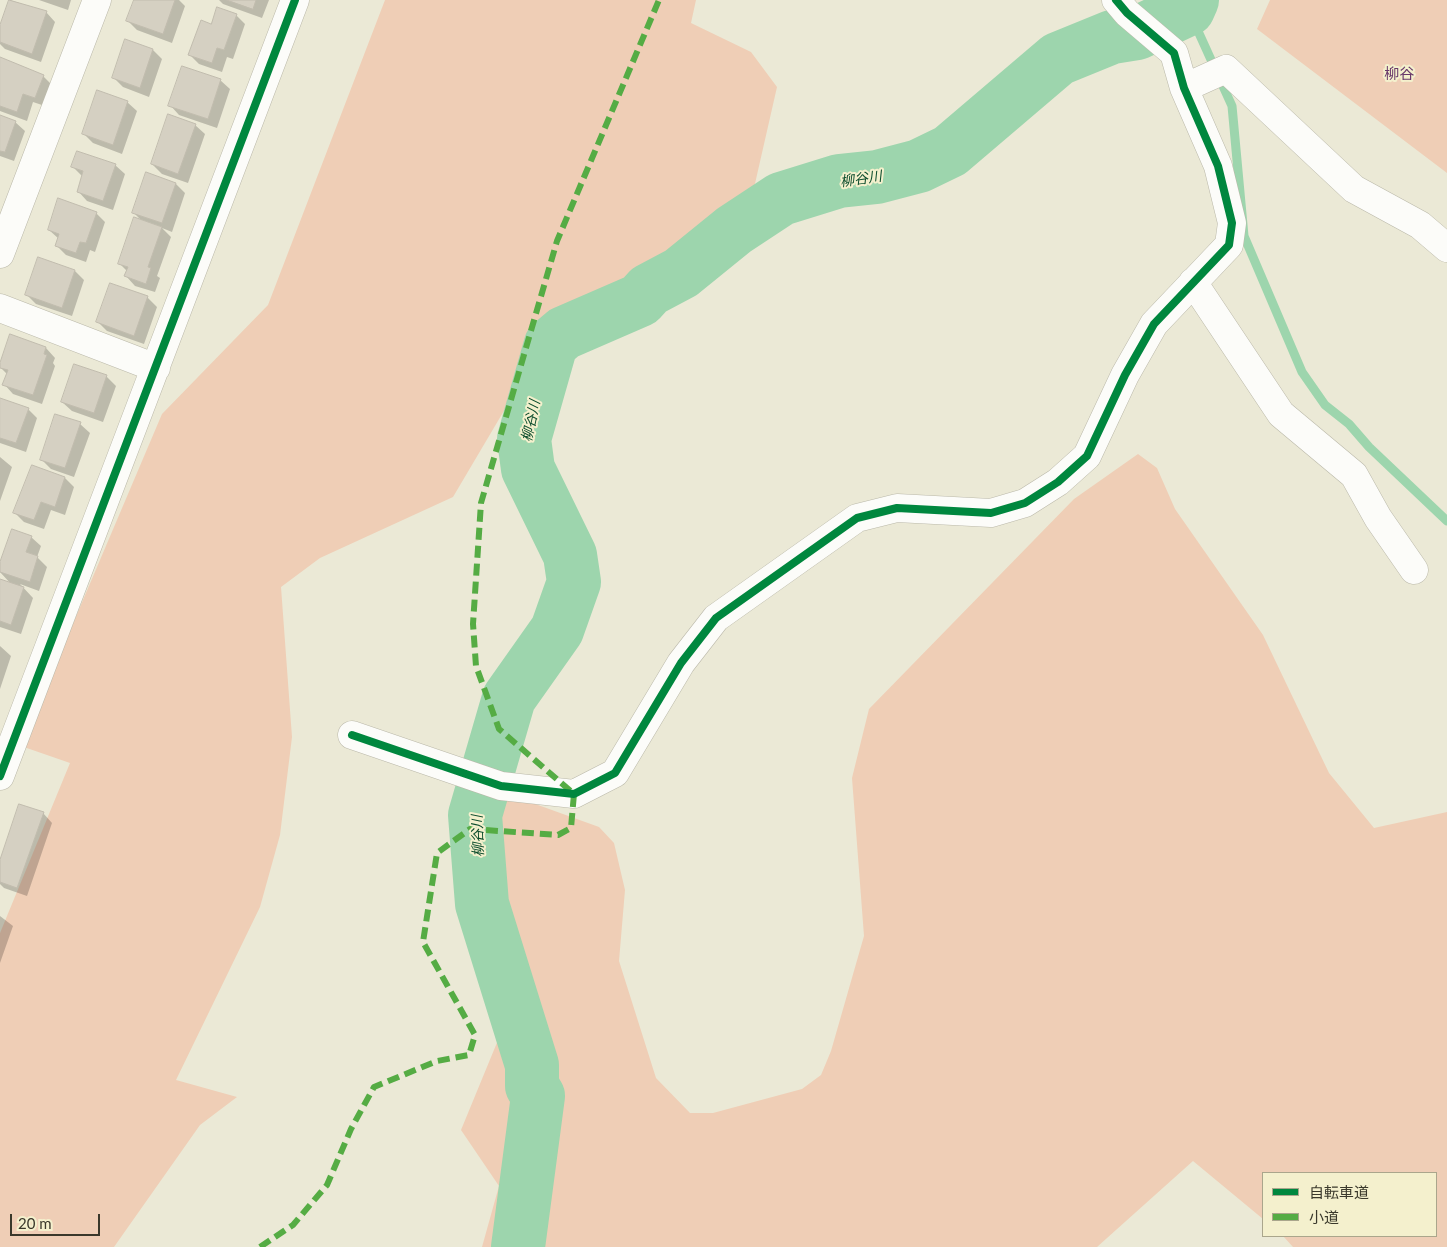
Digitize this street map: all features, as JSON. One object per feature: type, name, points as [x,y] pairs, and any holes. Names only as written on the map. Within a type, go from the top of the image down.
[{"type":"street","points":[[0,254],[97,0]]},
{"type":"street","points":[[0,776],[295,0]]},
{"type":"street","points":[[352,735],[501,786],[574,794],[615,773],[681,663],[716,618],[857,518],[897,508],[991,513],[1025,503],[1058,482],[1087,456],[1124,375],[1154,324],[1230,244],[1232,223],[1218,166],[1191,84],[1174,53],[1127,13],[1116,0]]},
{"type":"street","points":[[1191,84],[1226,69],[1354,188],[1420,225],[1447,248]]},
{"type":"street","points":[[1193,282],[1281,414],[1354,475],[1378,518],[1414,570]]},
{"type":"street","points":[[0,308],[156,368]]},
{"type":"shaded area","points":[[385,0],[696,0],[691,23],[751,52],[777,87],[754,188],[739,213],[560,316],[453,497],[320,558],[281,587],[292,737],[280,835],[260,907],[176,1080],[237,1097],[200,1125],[114,1247],[0,1247],[0,933],[70,763],[21,746],[162,414],[268,305]]},
{"type":"shaded area","points":[[1270,0],[1447,0],[1447,173],[1257,29]]},
{"type":"shaded area","points":[[1138,454],[1157,468],[1175,509],[1263,635],[1329,773],[1374,828],[1447,812],[1447,1247],[1293,1247],[1284,1237],[1437,1237],[1437,1172],[1262,1172],[1262,1218],[1193,1161],[1097,1247],[482,1247],[499,1186],[461,1130],[503,1028],[504,1003],[471,943],[466,856],[502,792],[599,827],[614,843],[625,890],[619,961],[656,1078],[690,1113],[713,1113],[802,1089],[821,1075],[831,1051],[864,936],[852,778],[869,709],[1074,499]]},
{"type":"building","points":[[9,0],[47,11],[32,54],[0,42],[0,25]]},
{"type":"building","points":[[134,0],[175,0],[163,34],[126,21]]},
{"type":"building","points":[[227,0],[256,0],[253,9]]},
{"type":"building","points":[[217,7],[237,14],[224,50],[217,48],[212,63],[188,55],[201,20],[211,24]]},
{"type":"building","points":[[125,39],[153,49],[140,88],[112,78]]},
{"type":"building","points":[[0,57],[44,75],[35,98],[23,94],[17,112],[0,106]]},
{"type":"building","points":[[182,66],[221,79],[208,119],[168,106]]},
{"type":"building","points":[[97,90],[128,101],[113,145],[82,134]]},
{"type":"building","points":[[168,114],[196,124],[178,174],[151,164]]},
{"type":"building","points":[[0,115],[16,121],[5,152],[0,151]]},
{"type":"building","points":[[77,151],[116,164],[103,201],[77,192],[83,171],[71,167]]},
{"type":"building","points":[[146,172],[176,183],[162,223],[132,213]]},
{"type":"building","points":[[58,198],[97,212],[86,243],[80,242],[76,253],[55,246],[59,234],[48,230]]},
{"type":"building","points":[[134,217],[162,227],[148,267],[151,268],[146,284],[124,276],[128,267],[118,264]]},
{"type":"building","points":[[38,257],[75,270],[62,308],[25,295]]},
{"type":"building","points":[[110,283],[148,296],[134,336],[96,322]]},
{"type":"building","points":[[10,334],[46,347],[44,354],[47,355],[33,395],[2,385],[8,370],[0,368],[0,363]]},
{"type":"building","points":[[74,364],[107,375],[94,413],[61,402]]},
{"type":"building","points":[[0,398],[29,408],[16,443],[0,438]]},
{"type":"building","points":[[55,414],[81,422],[65,468],[40,460]]},
{"type":"building","points":[[32,465],[65,477],[55,507],[41,502],[34,520],[13,513]]},
{"type":"building","points":[[12,529],[32,536],[26,552],[38,556],[30,582],[0,572],[0,562]]},
{"type":"building","points":[[0,579],[24,587],[11,625],[0,621]]},
{"type":"building","points":[[19,804],[44,812],[17,888],[0,882],[0,860]]},
{"type":"waterway","name":"柳谷川","points":[[518,1247],[538,1096],[532,1086],[532,1065],[482,904],[475,815],[509,698],[557,630],[574,582],[570,555],[528,469],[524,439],[551,344],[564,333],[640,300],[649,290],[681,273],[734,230],[781,199],[839,181],[877,177],[919,166],[950,151],[1058,59],[1112,37],[1137,33],[1188,9],[1192,0]]},
{"type":"waterway","points":[[1188,9],[1232,106],[1244,236],[1302,372],[1325,405],[1349,424],[1369,447],[1447,521]]},
{"type":"marked path","points":[[260,1247],[293,1225],[327,1185],[351,1129],[374,1087],[437,1061],[469,1055],[475,1035],[423,942],[437,853],[470,829],[558,835],[571,828],[574,794],[499,729],[476,666],[473,624],[481,503],[557,241],[659,0]]},
{"type":"cycle path","points":[[0,776],[295,0]]},
{"type":"cycle path","points":[[352,735],[501,786],[574,794],[615,773],[681,663],[716,618],[857,518],[897,508],[991,513],[1025,503],[1058,482],[1087,456],[1125,375],[1154,324],[1229,245],[1232,223],[1218,166],[1184,88],[1174,53],[1127,13],[1116,0]]},
{"type":"district","name":"柳谷","points":[[1399,74]]}]
